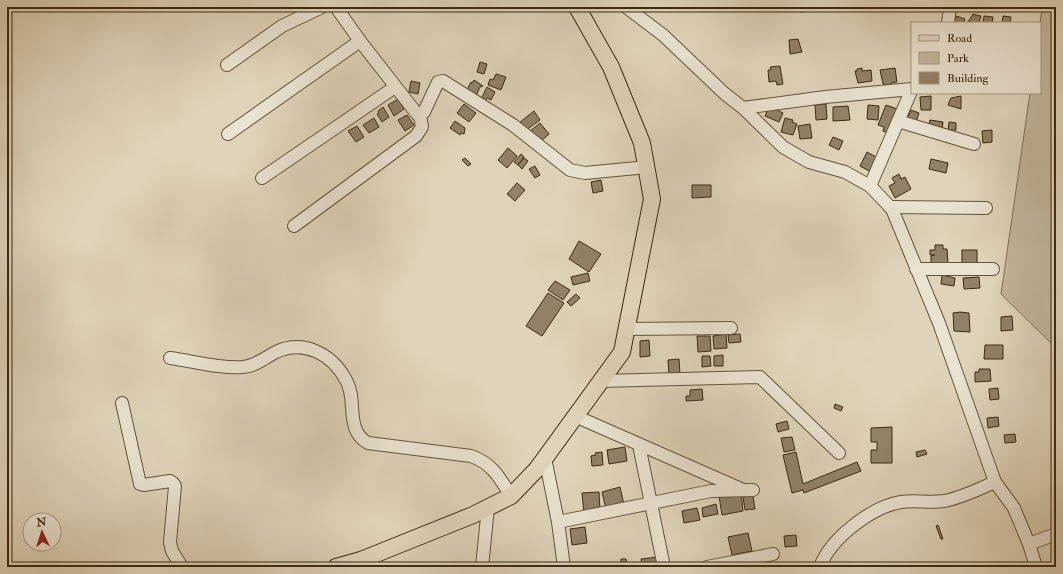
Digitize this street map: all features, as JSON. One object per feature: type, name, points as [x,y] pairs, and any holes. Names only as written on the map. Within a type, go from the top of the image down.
[{"type":"main road","points":[[336,567],[361,560],[488,508],[512,496],[545,458],[622,352],[652,199],[642,143],[611,67],[577,7]]},
{"type":"street","points":[[227,65],[282,26],[322,7]]},
{"type":"street","points":[[336,7],[395,87],[416,114],[420,115]]},
{"type":"street","points":[[626,7],[663,35],[725,94],[743,108],[783,147],[809,162],[845,172],[870,186],[890,207],[939,323],[995,482],[1014,508],[1029,544],[1036,567]]},
{"type":"street","points":[[948,22],[950,7]]},
{"type":"street","points":[[228,134],[360,41]]},
{"type":"street","points":[[420,115],[424,112],[438,82],[443,81],[513,125],[570,170],[585,173],[647,167]]},
{"type":"street","points":[[262,178],[395,87]]},
{"type":"street","points":[[743,108],[825,97],[911,89]]},
{"type":"street","points":[[870,186],[911,91]]},
{"type":"street","points":[[294,226],[416,136],[422,127],[420,115]]},
{"type":"street","points":[[898,121],[974,144]]},
{"type":"street","points":[[890,207],[986,208]]},
{"type":"street","points":[[916,269],[993,269]]},
{"type":"street","points":[[627,329],[731,328]]},
{"type":"street","points":[[170,358],[231,367],[243,367],[254,365],[276,352],[292,347],[306,347],[318,351],[326,356],[342,372],[348,382],[352,420],[358,436],[363,440],[368,443],[471,456],[482,460],[492,468],[512,496]]},
{"type":"street","points":[[600,381],[760,377],[839,454]]},
{"type":"street","points":[[122,403],[140,484],[144,485],[170,481],[173,483],[170,542],[172,550],[182,567]]},
{"type":"street","points":[[558,522],[649,502],[711,491],[749,490],[639,445],[575,416]]},
{"type":"street","points":[[639,445],[649,502],[664,567]]},
{"type":"street","points":[[545,458],[558,522],[564,567]]},
{"type":"street","points":[[820,567],[823,558],[839,536],[861,521],[883,509],[899,503],[944,501],[965,495],[995,482]]},
{"type":"street","points":[[482,567],[488,508]]},
{"type":"street","points":[[1029,544],[1056,534]]},
{"type":"street","points":[[707,567],[773,554]]},
{"type":"green space","points":[[1042,7],[1056,7],[1056,348],[1001,294],[1030,94],[1041,94],[1040,22]]},
{"type":"building","points":[[800,7],[815,7],[815,11],[800,12]]},
{"type":"building","points":[[970,7],[980,7],[980,12],[970,11]]},
{"type":"building","points":[[973,14],[981,16],[979,22],[968,22]]},
{"type":"building","points":[[956,16],[965,19],[964,22],[954,22]]},
{"type":"building","points":[[984,16],[993,17],[992,22],[983,22]]},
{"type":"building","points":[[1003,16],[1011,17],[1010,22],[1002,22]]},
{"type":"building","points":[[798,39],[802,52],[790,54],[789,40]]},
{"type":"building","points":[[480,62],[487,64],[484,74],[477,72]]},
{"type":"building","points":[[780,66],[783,84],[777,85],[776,81],[769,82],[768,70],[771,70],[770,67]]},
{"type":"building","points":[[862,68],[862,71],[871,70],[872,81],[858,83],[855,71]]},
{"type":"building","points":[[895,68],[897,82],[891,83],[891,85],[883,84],[880,70]]},
{"type":"building","points":[[496,74],[506,77],[501,90],[488,85],[490,79],[493,80]]},
{"type":"building","points":[[474,80],[483,86],[480,87],[476,96],[467,90],[471,82],[472,83]]},
{"type":"building","points":[[411,81],[420,83],[418,94],[409,92]]},
{"type":"building","points":[[487,87],[495,92],[491,100],[487,98],[485,101],[481,99]]},
{"type":"building","points":[[931,96],[931,110],[921,110],[920,97]]},
{"type":"building","points":[[961,96],[961,109],[948,105],[951,98]]},
{"type":"building","points":[[398,99],[404,109],[394,116],[388,105]]},
{"type":"building","points":[[464,104],[476,113],[469,122],[457,113]]},
{"type":"building","points":[[826,104],[827,119],[816,120],[815,105]]},
{"type":"building","points":[[868,105],[879,106],[878,120],[867,119]]},
{"type":"building","points":[[886,105],[900,110],[888,133],[883,131],[884,127],[878,125]]},
{"type":"building","points":[[848,106],[850,120],[833,121],[833,107]]},
{"type":"building","points":[[383,107],[389,117],[382,122],[377,114]]},
{"type":"building","points":[[773,108],[783,113],[779,122],[765,116],[768,109],[772,110]]},
{"type":"building","points":[[911,110],[919,113],[915,125],[906,122]]},
{"type":"building","points":[[534,111],[540,120],[525,131],[519,123]]},
{"type":"building","points":[[407,115],[414,125],[405,131],[398,120]]},
{"type":"building","points":[[374,118],[379,127],[369,133],[363,125]]},
{"type":"building","points":[[785,118],[793,120],[792,122],[797,124],[793,135],[781,132]]},
{"type":"building","points":[[930,120],[943,122],[942,130],[928,128]]},
{"type":"building","points":[[455,121],[465,128],[464,134],[461,133],[460,135],[450,128]]},
{"type":"building","points":[[949,122],[956,123],[956,130],[948,130]]},
{"type":"building","points":[[540,123],[549,134],[540,142],[530,131]]},
{"type":"building","points":[[810,124],[812,138],[800,139],[798,126]]},
{"type":"building","points":[[357,126],[364,137],[356,142],[348,131]]},
{"type":"building","points":[[992,130],[992,142],[983,143],[982,131]]},
{"type":"building","points":[[833,137],[843,141],[839,150],[829,145]]},
{"type":"building","points":[[508,148],[517,156],[507,168],[498,160]]},
{"type":"building","points":[[867,152],[878,158],[871,172],[860,166]]},
{"type":"building","points":[[521,154],[524,157],[518,165],[514,162]]},
{"type":"building","points":[[465,158],[471,164],[468,166],[462,160]]},
{"type":"building","points":[[524,158],[528,161],[522,169],[518,165]]},
{"type":"building","points":[[931,159],[948,163],[946,173],[929,169]]},
{"type":"building","points":[[535,166],[540,175],[535,178],[529,169]]},
{"type":"building","points":[[899,174],[901,179],[905,177],[911,189],[895,198],[889,186],[895,183],[892,178]]},
{"type":"building","points":[[601,180],[603,191],[593,193],[591,182]]},
{"type":"building","points":[[517,183],[525,190],[515,201],[507,194]]},
{"type":"building","points":[[692,185],[711,185],[711,197],[692,198]]},
{"type":"building","points":[[579,241],[601,254],[589,272],[569,259]]},
{"type":"building","points":[[935,245],[943,245],[943,249],[947,249],[948,264],[931,265],[931,256],[935,255],[930,255],[930,250],[935,250]]},
{"type":"building","points":[[962,250],[977,250],[977,263],[962,263]]},
{"type":"building","points":[[588,273],[590,281],[573,285],[571,277]]},
{"type":"building","points":[[942,275],[955,278],[954,286],[941,284]]},
{"type":"building","points":[[979,277],[980,288],[964,289],[963,278]]},
{"type":"building","points":[[555,281],[570,290],[563,300],[548,290]]},
{"type":"building","points":[[548,293],[564,303],[542,336],[526,326]]},
{"type":"building","points":[[576,294],[580,298],[571,306],[567,302]]},
{"type":"building","points":[[953,313],[969,313],[970,332],[954,331]]},
{"type":"building","points":[[1012,316],[1013,330],[1001,331],[1001,317]]},
{"type":"building","points":[[726,334],[727,348],[714,349],[713,336]]},
{"type":"building","points":[[740,334],[741,342],[729,343],[728,335]]},
{"type":"building","points":[[697,336],[710,336],[711,351],[698,352]]},
{"type":"building","points":[[649,340],[650,356],[640,357],[640,341]]},
{"type":"building","points":[[985,345],[1003,345],[1003,359],[984,359]]},
{"type":"building","points":[[723,355],[723,366],[714,366],[714,356]]},
{"type":"building","points":[[702,356],[710,356],[711,366],[702,367]]},
{"type":"building","points":[[679,359],[680,374],[669,375],[668,360]]},
{"type":"building","points":[[979,369],[990,369],[991,381],[975,382],[975,372],[979,372]]},
{"type":"building","points":[[998,388],[999,399],[990,400],[989,389]]},
{"type":"building","points":[[702,389],[703,400],[686,401],[686,396],[690,396],[690,390]]},
{"type":"building","points":[[835,404],[843,407],[841,411],[834,408]]},
{"type":"building","points":[[998,417],[999,426],[988,428],[987,418]]},
{"type":"building","points":[[787,421],[789,429],[778,432],[776,424]]},
{"type":"building","points":[[892,427],[892,463],[871,463],[871,450],[877,450],[877,442],[871,442],[871,428]]},
{"type":"building","points":[[1015,434],[1016,442],[1005,443],[1004,435]]},
{"type":"building","points":[[792,437],[795,450],[784,452],[781,438]]},
{"type":"building","points":[[625,447],[627,461],[609,464],[607,450]]},
{"type":"building","points":[[925,450],[927,454],[917,457],[916,452]]},
{"type":"building","points":[[602,452],[603,465],[592,466],[591,456],[596,455],[595,453]]},
{"type":"building","points":[[796,452],[803,484],[857,462],[861,471],[804,493],[803,490],[792,493],[783,455]]},
{"type":"building","points":[[620,487],[624,505],[606,509],[602,492]]},
{"type":"building","points":[[599,492],[600,511],[584,513],[582,493]]},
{"type":"building","points":[[741,492],[743,511],[722,515],[719,496]]},
{"type":"building","points":[[753,496],[755,509],[745,510],[743,497]]},
{"type":"building","points":[[716,504],[718,514],[703,517],[702,508]]},
{"type":"building","points":[[697,508],[700,520],[684,523],[682,511]]},
{"type":"building","points":[[938,525],[943,539],[941,539],[936,526]]},
{"type":"building","points":[[585,527],[587,543],[572,545],[570,529]]},
{"type":"building","points":[[748,533],[752,551],[732,555],[728,537]]},
{"type":"building","points":[[796,535],[797,546],[785,547],[784,536]]},
{"type":"building","points":[[658,557],[659,564],[655,564],[655,567],[642,567],[641,559]]},
{"type":"building","points":[[621,559],[626,559],[628,567],[619,567],[618,563],[621,562]]},
{"type":"building","points":[[801,564],[802,567],[791,567],[790,565]]}]
